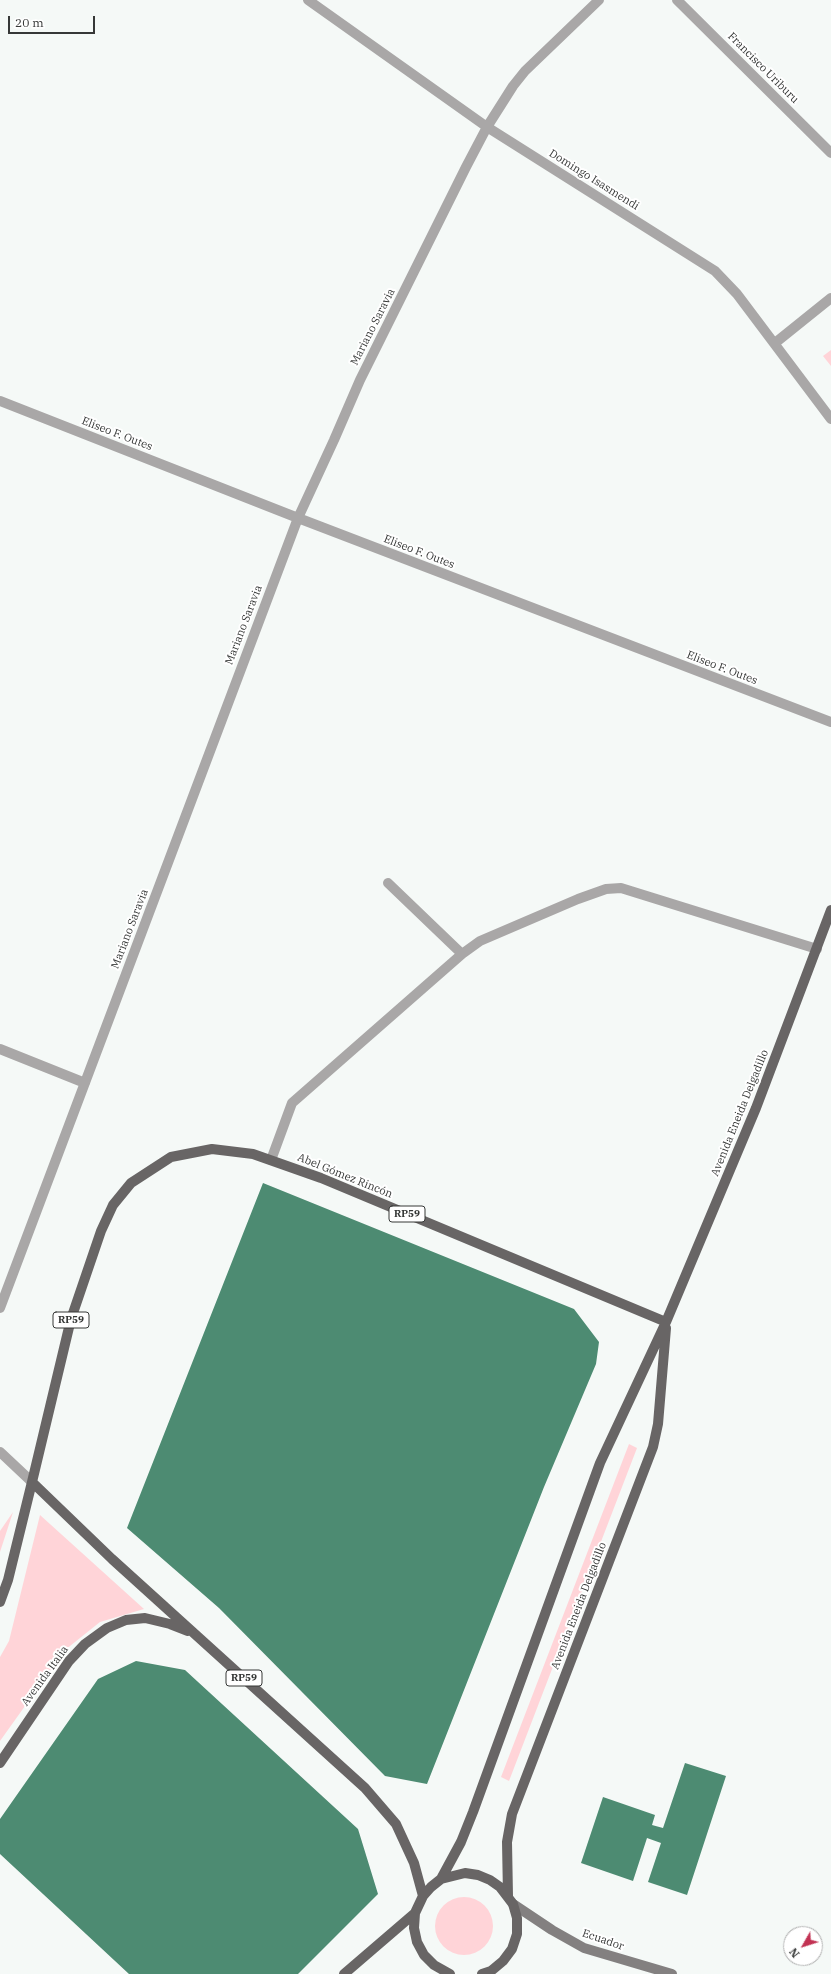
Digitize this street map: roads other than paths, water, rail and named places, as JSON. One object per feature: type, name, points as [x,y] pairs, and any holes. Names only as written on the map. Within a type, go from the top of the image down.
[{"type":"main road","name":"Avenida Eneida Delgadillo","points":[[441,1879],[461,1842],[473,1812],[600,1463],[666,1322],[756,1108],[831,910]]},
{"type":"main road","name":"Abel Gómez Rincón","points":[[32,1482],[71,1318],[101,1231],[113,1205],[131,1183],[171,1157],[212,1149],[253,1154],[271,1160],[329,1181],[666,1322]]},
{"type":"main road","name":"Avenida Eneida Delgadillo","points":[[482,1974],[491,1970],[503,1961],[512,1949],[517,1934],[517,1918],[510,1900],[507,1842],[512,1814],[653,1447],[658,1424],[666,1322]]},
{"type":"main road","name":"RP59","points":[[0,1602],[8,1580],[32,1482]]},
{"type":"main road","name":"RP59","points":[[32,1482],[112,1559],[365,1788],[396,1824],[414,1863],[423,1896]]},
{"type":"main road","name":"Avenida Italia","points":[[0,1763],[69,1661],[85,1644],[107,1628],[126,1620],[145,1618],[170,1624],[195,1634]]},
{"type":"main road","points":[[447,1974],[434,1966],[424,1955],[417,1942],[414,1928],[415,1913],[423,1896],[441,1879],[465,1873],[478,1875],[495,1883],[510,1900]]},
{"type":"main road","name":"Ecuador","points":[[510,1900],[552,1930],[584,1948],[672,1974]]},
{"type":"main road","points":[[344,1974],[415,1913]]},
{"type":"street","name":"Domingo Isasmendi","points":[[308,0],[488,127],[715,271],[738,294],[831,419]]},
{"type":"street","name":"Mariano Saravia","points":[[0,1308],[298,518],[360,380],[488,127],[513,86],[525,70],[599,0]]},
{"type":"street","name":"Francisco Uriburu","points":[[677,0],[831,153]]},
{"type":"street","points":[[775,343],[831,298]]},
{"type":"street","name":"Eliseo F. Outes","points":[[0,401],[298,518],[831,722]]},
{"type":"street","points":[[388,883],[462,954]]},
{"type":"street","points":[[271,1160],[292,1103],[462,954],[480,941],[578,899],[606,889],[621,888],[817,949]]},
{"type":"street","points":[[0,1049],[85,1083]]},
{"type":"street","points":[[0,1452],[32,1482]]}]
